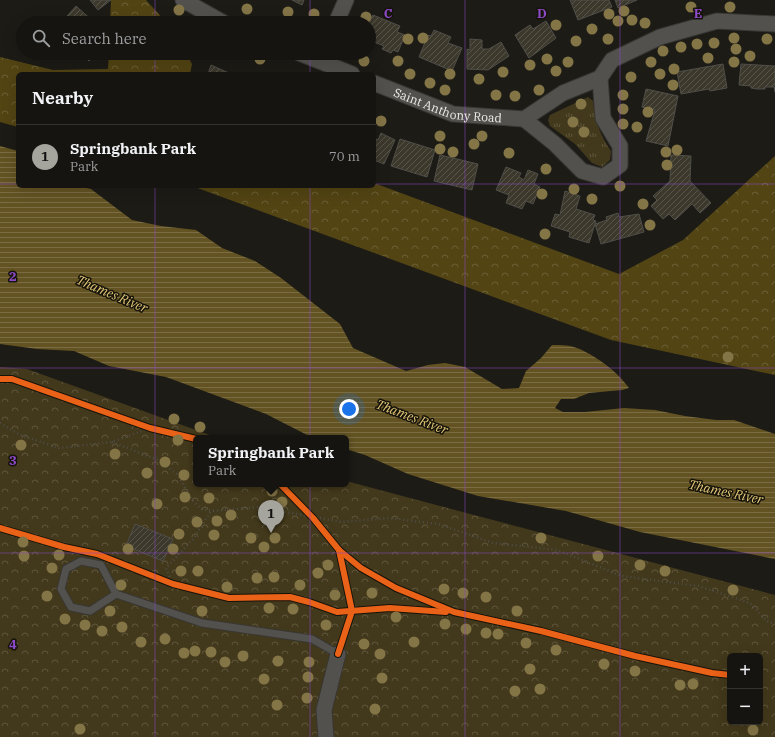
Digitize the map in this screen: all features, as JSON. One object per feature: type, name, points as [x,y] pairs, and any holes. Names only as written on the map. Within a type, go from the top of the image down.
[{"type":"street","points":[[183,0],[212,16]]},
{"type":"street","points":[[339,16],[346,0]]},
{"type":"street","points":[[600,78],[603,118],[620,146],[620,165],[603,176],[582,171],[555,144],[524,119],[563,93],[600,78],[612,60],[660,37],[717,21],[775,24]]},
{"type":"street","points":[[327,60],[348,72]]},
{"type":"street","name":"Saint Anthony Road","points":[[376,84],[453,114],[524,119]]},
{"type":"street","points":[[326,737],[324,710],[338,654]]},
{"type":"lane","points":[[116,594],[90,611],[71,607],[61,589],[66,569],[81,561],[101,565],[116,594],[202,623],[312,639],[338,654]]},
{"type":"path","points":[[0,423],[20,435],[59,448],[112,442],[150,428]]},
{"type":"path","points":[[143,425],[158,430]]},
{"type":"path","points":[[112,442],[158,460],[178,475],[192,500],[201,509],[211,511],[258,508],[316,521],[342,522],[389,518],[438,524],[493,543],[557,550],[622,576],[698,586],[750,602],[767,621],[775,624]]},
{"type":"path","points":[[302,507],[316,521]]},
{"type":"path","points":[[173,584],[166,568],[194,538],[211,511]]},
{"type":"path","points":[[166,581],[180,586]]},
{"type":"green space","points":[[111,0],[146,0],[161,16],[110,16]]},
{"type":"green space","points":[[0,57],[53,70],[108,69],[109,60],[190,60],[192,64],[190,72],[16,72],[16,126],[0,122]]},
{"type":"green space","points":[[588,97],[593,101],[599,128],[611,151],[610,160],[602,167],[592,163],[575,144],[550,126],[548,120],[550,115]]},
{"type":"green space","points":[[775,156],[775,375],[611,340],[197,188],[376,188],[376,184],[619,274],[683,240]]},
{"type":"green space","points":[[0,367],[27,369],[210,435],[193,435],[193,487],[349,487],[349,482],[775,595],[775,737],[0,737]]},
{"type":"water","name":"Thames River","points":[[0,146],[16,150],[16,188],[91,189],[132,220],[161,226],[196,230],[222,248],[255,261],[281,278],[340,324],[353,348],[406,371],[428,365],[445,363],[465,367],[502,389],[519,388],[526,371],[541,358],[552,345],[569,346],[597,358],[612,370],[629,388],[589,393],[574,399],[561,399],[555,408],[563,412],[585,412],[624,408],[655,410],[716,420],[734,420],[775,434],[775,559],[640,532],[566,511],[478,496],[408,474],[365,455],[349,450],[349,435],[307,435],[266,414],[166,377],[109,366],[74,351],[37,349],[0,344]]},
{"type":"building","points":[[90,0],[111,0],[98,10]]},
{"type":"building","points":[[292,0],[304,0],[302,5]]},
{"type":"building","points":[[570,0],[609,0],[612,7],[578,20]]},
{"type":"building","points":[[615,0],[637,0],[618,8]]},
{"type":"building","points":[[76,6],[87,16],[67,16]]},
{"type":"building","points":[[376,16],[400,26],[397,32],[405,35],[398,52],[393,50],[391,53],[382,49],[384,46],[376,43]]},
{"type":"building","points":[[546,21],[556,38],[529,58],[515,35],[530,25],[533,29]]},
{"type":"building","points":[[434,30],[451,37],[448,43],[462,48],[452,71],[419,57],[428,35],[431,36]]},
{"type":"building","points":[[470,39],[482,40],[482,49],[489,49],[501,42],[509,56],[488,70],[467,69],[467,49],[470,50]]},
{"type":"building","points":[[723,64],[727,88],[710,91],[709,89],[681,94],[677,72]]},
{"type":"building","points":[[741,64],[775,66],[775,92],[774,87],[757,89],[751,88],[751,86],[739,85]]},
{"type":"building","points":[[211,65],[227,72],[209,72]]},
{"type":"building","points":[[646,89],[678,96],[668,146],[646,141],[655,110],[642,107]]},
{"type":"building","points":[[381,133],[395,140],[384,164],[376,161],[376,139],[378,140]]},
{"type":"building","points":[[400,139],[435,150],[427,177],[391,166]]},
{"type":"building","points":[[440,155],[478,164],[472,190],[434,181]]},
{"type":"building","points":[[671,155],[691,156],[690,181],[711,203],[700,213],[692,204],[675,220],[669,214],[663,219],[651,206],[657,200],[653,196],[670,181]]},
{"type":"building","points":[[506,167],[521,173],[519,177],[524,180],[528,170],[538,174],[534,184],[540,187],[533,204],[526,201],[522,209],[506,203],[509,195],[496,190]]},
{"type":"building","points":[[565,191],[580,196],[576,209],[595,215],[593,220],[596,221],[589,243],[569,237],[570,232],[551,226],[555,214],[560,215]]},
{"type":"building","points":[[618,213],[619,217],[639,214],[644,232],[601,244],[595,224],[607,220],[606,217]]},
{"type":"building","points":[[135,524],[173,539],[163,561],[126,546]]},
{"type":"cycle path","points":[[0,379],[12,379],[150,428],[193,438]]},
{"type":"cycle path","points":[[283,487],[313,518],[339,550],[361,568],[396,588],[454,612],[541,631],[635,656],[712,673],[727,675]]},
{"type":"cycle path","points":[[0,528],[64,547],[97,554],[173,584],[229,598],[290,597],[337,612],[390,608],[446,612]]},
{"type":"cycle path","points":[[338,654],[352,611],[339,550]]},
{"type":"place","name":"Springbank Park","points":[[271,533]]}]
